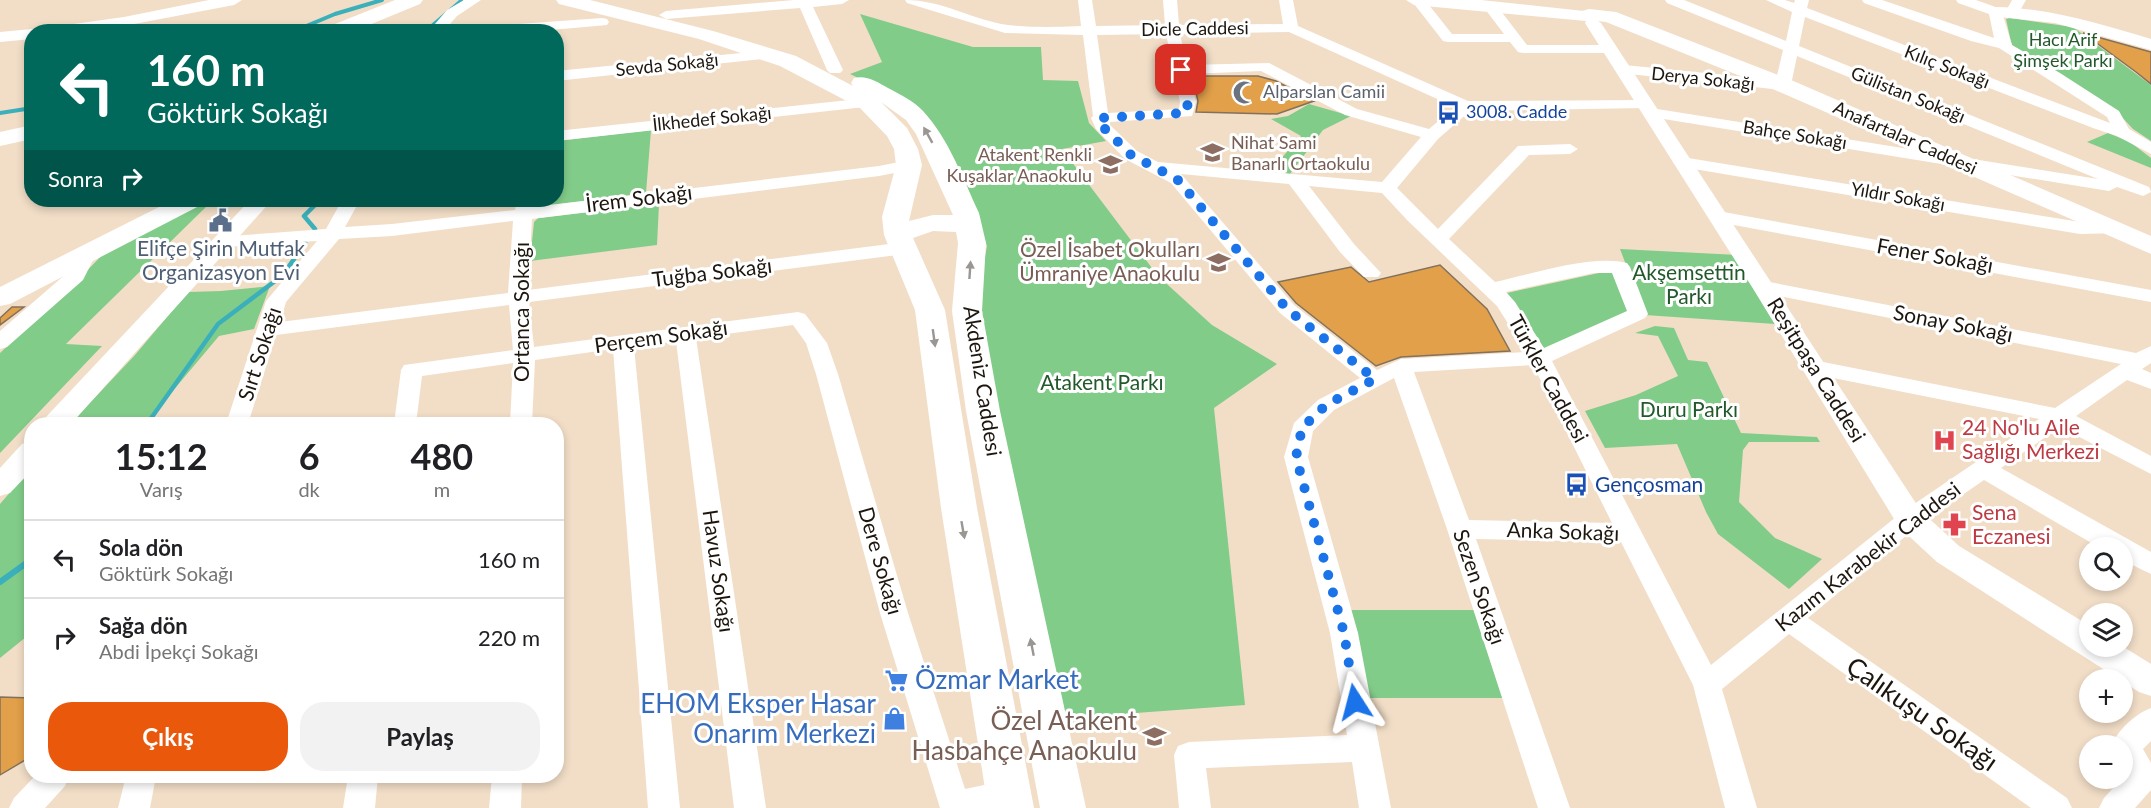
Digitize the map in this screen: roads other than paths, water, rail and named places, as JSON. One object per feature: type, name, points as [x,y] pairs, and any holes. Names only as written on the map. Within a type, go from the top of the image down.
[{"type":"main road","points":[[352,24],[413,0]]},
{"type":"main road","points":[[378,24],[429,0]]},
{"type":"main road","points":[[566,0],[706,35],[777,56],[868,103],[898,133],[906,148],[909,165],[901,229]]},
{"type":"main road","name":"Akdeniz Caddesi","points":[[602,11],[666,15],[753,38],[835,70],[908,109],[928,133],[955,187],[969,227],[972,243],[967,311],[983,411],[1063,808]]},
{"type":"main road","name":"Anafartalar Caddesi","points":[[1597,20],[1656,35],[1783,85],[2151,246]]},
{"type":"main road","points":[[0,131],[24,126]]},
{"type":"main road","points":[[0,139],[24,134]]},
{"type":"main road","points":[[901,229],[921,208],[937,206],[951,196],[955,187]]},
{"type":"main road","points":[[0,298],[72,266],[179,207]]},
{"type":"main road","points":[[901,229],[926,222],[953,221],[969,227]]},
{"type":"main road","name":"Akdeniz Caddesi","points":[[901,229],[930,310],[959,508],[1010,801]]},
{"type":"street","points":[[110,24],[234,0]]},
{"type":"street","points":[[137,24],[256,0]]},
{"type":"street","points":[[666,15],[842,0]]},
{"type":"street","name":"Dicle Caddesi","points":[[912,0],[1005,29],[1087,31],[1291,28],[1466,106]]},
{"type":"street","points":[[1085,0],[1087,31],[1102,126],[1131,155],[1177,179],[1287,309],[1375,379]]},
{"type":"street","points":[[1099,118],[1186,113],[1188,102],[1172,30],[1170,0]]},
{"type":"street","points":[[1286,0],[1291,28]]},
{"type":"street","points":[[1416,0],[1501,4],[1597,20]]},
{"type":"street","points":[[1416,0],[1448,38],[1514,38]]},
{"type":"street","name":"Gülistan Sokağı","points":[[1672,0],[2147,191]]},
{"type":"street","name":"Kılıç Sokağı","points":[[1773,0],[1800,5],[2123,132]]},
{"type":"street","points":[[1869,0],[1976,38],[2003,45],[2113,114],[2123,132],[2151,149]]},
{"type":"street","points":[[1963,0],[2079,23],[2151,45]]},
{"type":"street","points":[[805,3],[835,70]]},
{"type":"street","points":[[1501,4],[1514,38],[1523,49],[1597,20]]},
{"type":"street","points":[[1783,85],[1800,5]]},
{"type":"street","points":[[2003,45],[2010,8]]},
{"type":"street","points":[[442,24],[452,13],[482,15],[602,11]]},
{"type":"street","name":"Reşitpaşa Caddesi","points":[[1597,20],[1624,70],[1910,519],[1948,554],[2079,636]]},
{"type":"street","points":[[0,37],[24,35]]},
{"type":"street","points":[[0,43],[24,42]]},
{"type":"street","name":"Sevda Sokağı","points":[[564,75],[762,55],[777,56]]},
{"type":"street","points":[[1181,70],[1264,66],[1352,112],[1432,135]]},
{"type":"street","name":"Derya Sokağı","points":[[1624,70],[1763,85],[1783,85]]},
{"type":"street","name":"İlkhedef Sokağı","points":[[564,135],[868,103]]},
{"type":"street","points":[[1152,167],[1387,188],[1432,135],[1466,106],[1648,108]]},
{"type":"street","name":"Bahçe Sokağı","points":[[1648,108],[2038,176],[2147,191]]},
{"type":"street","points":[[1438,240],[1524,150],[1570,149]]},
{"type":"street","name":"Yıldır Sokağı","points":[[1682,162],[2080,228],[2113,229]]},
{"type":"street","name":"İrem Sokağı","points":[[564,202],[879,171],[909,165]]},
{"type":"street","points":[[1294,178],[1347,248],[1371,273]]},
{"type":"street","name":"Türkler Caddesi","points":[[1387,188],[1438,240],[1505,302],[1540,358],[1707,685],[1741,808]]},
{"type":"street","points":[[62,417],[255,207]]},
{"type":"street","name":"Sırt Sokağı","points":[[239,417],[276,301],[332,235],[347,207]]},
{"type":"street","name":"İrem Sokağı","points":[[225,241],[392,230],[518,207]]},
{"type":"street","name":"Ortanca Sokağı","points":[[521,417],[524,355],[518,297],[524,207]]},
{"type":"street","name":"Fener Sokağı","points":[[1718,217],[2151,296]]},
{"type":"street","name":"Tuğba Sokağı","points":[[267,330],[518,297],[901,229]]},
{"type":"street","points":[[0,342],[72,266]]},
{"type":"street","points":[[1375,808],[1344,633],[1296,457],[1302,428],[1326,405],[1401,366],[1540,358],[1638,314],[1620,267],[1594,267],[1490,289]]},
{"type":"street","name":"Sonay Sokağı","points":[[1764,287],[2139,361],[2151,382]]},
{"type":"street","name":"Perçem Sokağı","points":[[406,417],[412,370],[798,318]]},
{"type":"street","name":"Dere Sokağı","points":[[798,318],[816,343],[827,375],[894,613],[955,806]]},
{"type":"street","name":"Havuz Sokağı","points":[[685,333],[750,808]]},
{"type":"street","points":[[623,342],[664,808]]},
{"type":"street","name":"Kazım Karabekir Caddesi","points":[[1707,685],[1910,519],[2139,361]]},
{"type":"street","name":"Sezen Sokağı","points":[[1401,366],[1460,529],[1554,808]]},
{"type":"street","points":[[1813,367],[2058,416],[2151,466]]},
{"type":"street","points":[[0,486],[24,460]]},
{"type":"street","points":[[1985,469],[2103,537]]},
{"type":"street","name":"Anka Sokağı","points":[[1460,529],[1630,533]]},
{"type":"street","points":[[2133,554],[2151,564]]},
{"type":"street","name":"Çalıkuşu Sokağı","points":[[1788,619],[2056,808]]},
{"type":"street","points":[[2112,657],[2151,682]]},
{"type":"street","points":[[2115,808],[2143,777],[2125,747],[2151,721]]},
{"type":"street","points":[[1195,808],[1189,755],[1363,748]]},
{"type":"street","points":[[25,808],[48,783]]},
{"type":"street","points":[[135,808],[140,783]]},
{"type":"street","points":[[359,808],[362,783]]},
{"type":"street","points":[[506,808],[507,783]]},
{"type":"street","name":"Akdeniz Caddesi","points":[[955,806],[1010,801]]},
{"type":"waterway","points":[[311,24],[335,14],[382,0]]},
{"type":"waterway","points":[[434,24],[461,1]]},
{"type":"waterway","points":[[0,113],[24,109]]},
{"type":"waterway","points":[[313,207],[304,216],[315,229]]},
{"type":"waterway","points":[[152,417],[218,324],[283,275],[305,243]]},
{"type":"waterway","points":[[0,582],[24,565]]},
{"type":"place","name":"Alparslan Camii","points":[[1245,92]]},
{"type":"place","name":"3008. Cadde","points":[[1448,112]]},
{"type":"place","name":"Nihat Sami Banarlı Ortaokulu","points":[[1213,153]]},
{"type":"place","name":"Atakent Renkli Kuşaklar Anaokulu","points":[[1110,165]]},
{"type":"place","name":"Elifçe Şirin Mutfak Organizasyon Evi","points":[[221,221]]},
{"type":"place","name":"Özel İsabet Okulları Ümraniye Anaokulu","points":[[1218,262]]},
{"type":"place","name":"24 No'lu Aile Sağlığı Merkezi","points":[[1944,440]]},
{"type":"place","name":"Gençosman","points":[[1577,485]]},
{"type":"place","name":"Sena Eczanesi","points":[[1954,525]]},
{"type":"place","name":"Özmar Market","points":[[897,680]]},
{"type":"place","name":"EHOM Eksper Hasar Onarım Merkezi","points":[[894,719]]},
{"type":"place","name":"Özel Atakent Hasbahçe Anaokulu","points":[[1155,736]]},
{"type":"park label","name":"Hacı Arif Şimşek Parkı","points":[[2063,50]]},
{"type":"park label","name":"Akşemsettin Parkı","points":[[1689,285]]},
{"type":"park label","name":"Atakent Parkı","points":[[1102,383]]},
{"type":"park label","name":"Duru Parkı","points":[[1689,410]]}]
